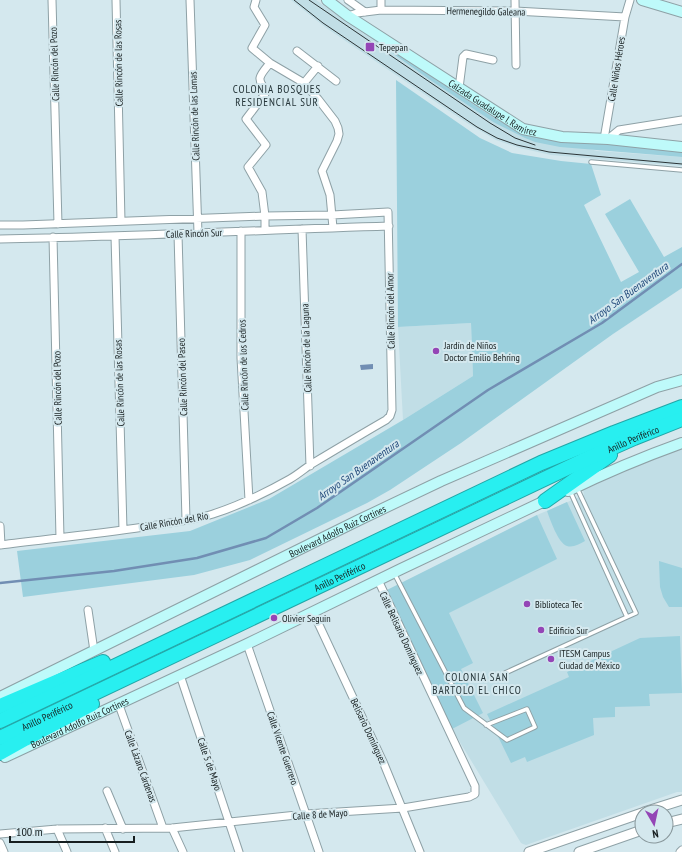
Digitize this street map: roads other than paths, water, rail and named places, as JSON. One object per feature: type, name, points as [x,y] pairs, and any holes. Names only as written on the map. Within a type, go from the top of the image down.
[{"type":"highway","name":"Anillo Periférico","points":[[0,721],[541,463],[682,407]]},
{"type":"highway","name":"Anillo Periférico","points":[[0,738],[582,461],[680,420]]},
{"type":"highway","points":[[545,501],[634,438]]},
{"type":"highway","points":[[0,706],[120,655],[149,646],[165,643]]},
{"type":"highway","points":[[0,753],[94,703],[118,688],[138,672]]},
{"type":"main road","name":"Calzada Guadalupe I. Ramírez","points":[[327,0],[348,16],[524,129],[562,136],[682,147]]},
{"type":"main road","points":[[642,0],[682,12]]},
{"type":"main road","name":"Boulevard Adolfo Ruiz Cortines","points":[[0,697],[441,481],[657,387],[682,380]]},
{"type":"main road","name":"Boulevard Adolfo Ruiz Cortines","points":[[0,759],[119,705],[573,488],[659,451],[682,443]]},
{"type":"street","name":"Calle Rincón del Pozo","points":[[52,0],[58,224]]},
{"type":"street","name":"Calle Rincón de las Rosas","points":[[116,0],[121,221]]},
{"type":"street","name":"Calle Rincón de las Lomas","points":[[190,0],[198,233]]},
{"type":"street","points":[[256,0],[254,7],[264,24],[252,48],[270,63],[304,83],[318,99],[338,128],[338,141],[322,171],[330,195],[332,228]]},
{"type":"street","points":[[348,0],[365,12]]},
{"type":"street","points":[[381,0],[381,10]]},
{"type":"street","points":[[515,0],[516,65]]},
{"type":"street","name":"Calle Niños Héroes","points":[[606,139],[625,17],[630,0]]},
{"type":"street","name":"Hermenegildo Galeana","points":[[348,16],[357,13],[381,10],[515,11],[625,17]]},
{"type":"street","points":[[297,51],[336,81]]},
{"type":"street","points":[[459,88],[463,56],[466,54],[493,60]]},
{"type":"street","points":[[265,230],[262,192],[248,167],[266,145],[246,119],[265,94],[266,91],[260,77],[270,63]]},
{"type":"street","points":[[304,83],[318,66]]},
{"type":"street","points":[[606,139],[619,130],[682,120]]},
{"type":"street","name":"Calle Rincón Sur","points":[[0,225],[388,212]]},
{"type":"street","name":"Calle Rincón del Amor","points":[[388,212],[392,410]]},
{"type":"street","points":[[150,220],[151,234]]},
{"type":"street","points":[[84,223],[84,237]]},
{"type":"street","points":[[23,225],[23,238]]},
{"type":"street","name":"Calle Rincón Sur","points":[[0,238],[84,237],[389,226]]},
{"type":"street","name":"Calle Rincón de la Laguna","points":[[302,230],[310,466]]},
{"type":"street","name":"Calle Rincón de los Cedros","points":[[241,231],[241,358],[248,500]]},
{"type":"street","name":"Calle Rincón del Paseo","points":[[178,234],[186,520]]},
{"type":"street","name":"Calle Rincón de las Rosas","points":[[115,236],[123,530]]},
{"type":"street","name":"Calle Rincón del Pozo","points":[[53,237],[60,538]]},
{"type":"street","name":"Calle Rincón del Río","points":[[0,545],[123,530],[186,520],[212,514],[248,500],[278,485],[386,420],[390,416],[392,410]]},
{"type":"street","points":[[0,526],[0,545]]},
{"type":"street","name":"Calle Belisario Domínguez","points":[[378,580],[475,786],[475,794]]},
{"type":"street","points":[[88,610],[94,651]]},
{"type":"street","name":"Belisario Domínguez","points":[[313,612],[384,764],[420,852]]},
{"type":"street","name":"Calle Vicente Guerrero","points":[[247,644],[319,852]]},
{"type":"street","name":"Calle 5 de Mayo","points":[[180,676],[239,852]]},
{"type":"street","name":"Calle Lázaro Cárdenas","points":[[119,705],[164,828]]},
{"type":"street","points":[[107,791],[123,829]]},
{"type":"street","name":"Calle 8 de Mayo","points":[[0,834],[57,829],[172,828],[306,814],[403,808],[469,797],[475,794]]},
{"type":"street","points":[[669,804],[682,800]]},
{"type":"street","points":[[529,852],[634,815]]},
{"type":"street","points":[[105,828],[115,852]]},
{"type":"street","points":[[172,828],[183,852]]},
{"type":"street","points":[[57,829],[67,852]]},
{"type":"street","points":[[579,852],[634,833]]},
{"type":"street","points":[[0,843],[4,852]]},
{"type":"lane","points":[[591,162],[682,170]]},
{"type":"lane","points":[[573,488],[627,617]]},
{"type":"lane","points":[[505,673],[636,613],[573,488]]},
{"type":"lane","points":[[393,573],[464,708],[486,725],[507,740],[535,727],[527,709],[486,725]]},
{"type":"waterway","name":"Arroyo San Buenaventura","points":[[0,583],[114,571],[197,558],[266,538],[317,508],[488,390],[602,323],[682,264]]},
{"type":"tram line","points":[[294,0],[323,23],[477,127],[497,138],[517,145],[549,152],[682,164]]},
{"type":"tram line","points":[[309,0],[490,123],[515,138],[535,145]]},
{"type":"place","name":"Tepepan","points":[[370,47]]},
{"type":"place","name":"Jardín de Niños Doctor Emilio Behring","points":[[436,351]]},
{"type":"place","name":"Biblioteca Tec","points":[[527,604]]},
{"type":"place","name":"Olivier Seguin","points":[[274,618]]},
{"type":"place","name":"Edificio Sur","points":[[541,630]]},
{"type":"place","name":"ITESM Campus Ciudad de México","points":[[551,659]]},
{"type":"district","name":"COLONIA BOSQUES RESIDENCIAL SUR","points":[[277,95]]},
{"type":"district","name":"COLONIA SAN BARTOLO EL CHICO","points":[[477,683]]}]
